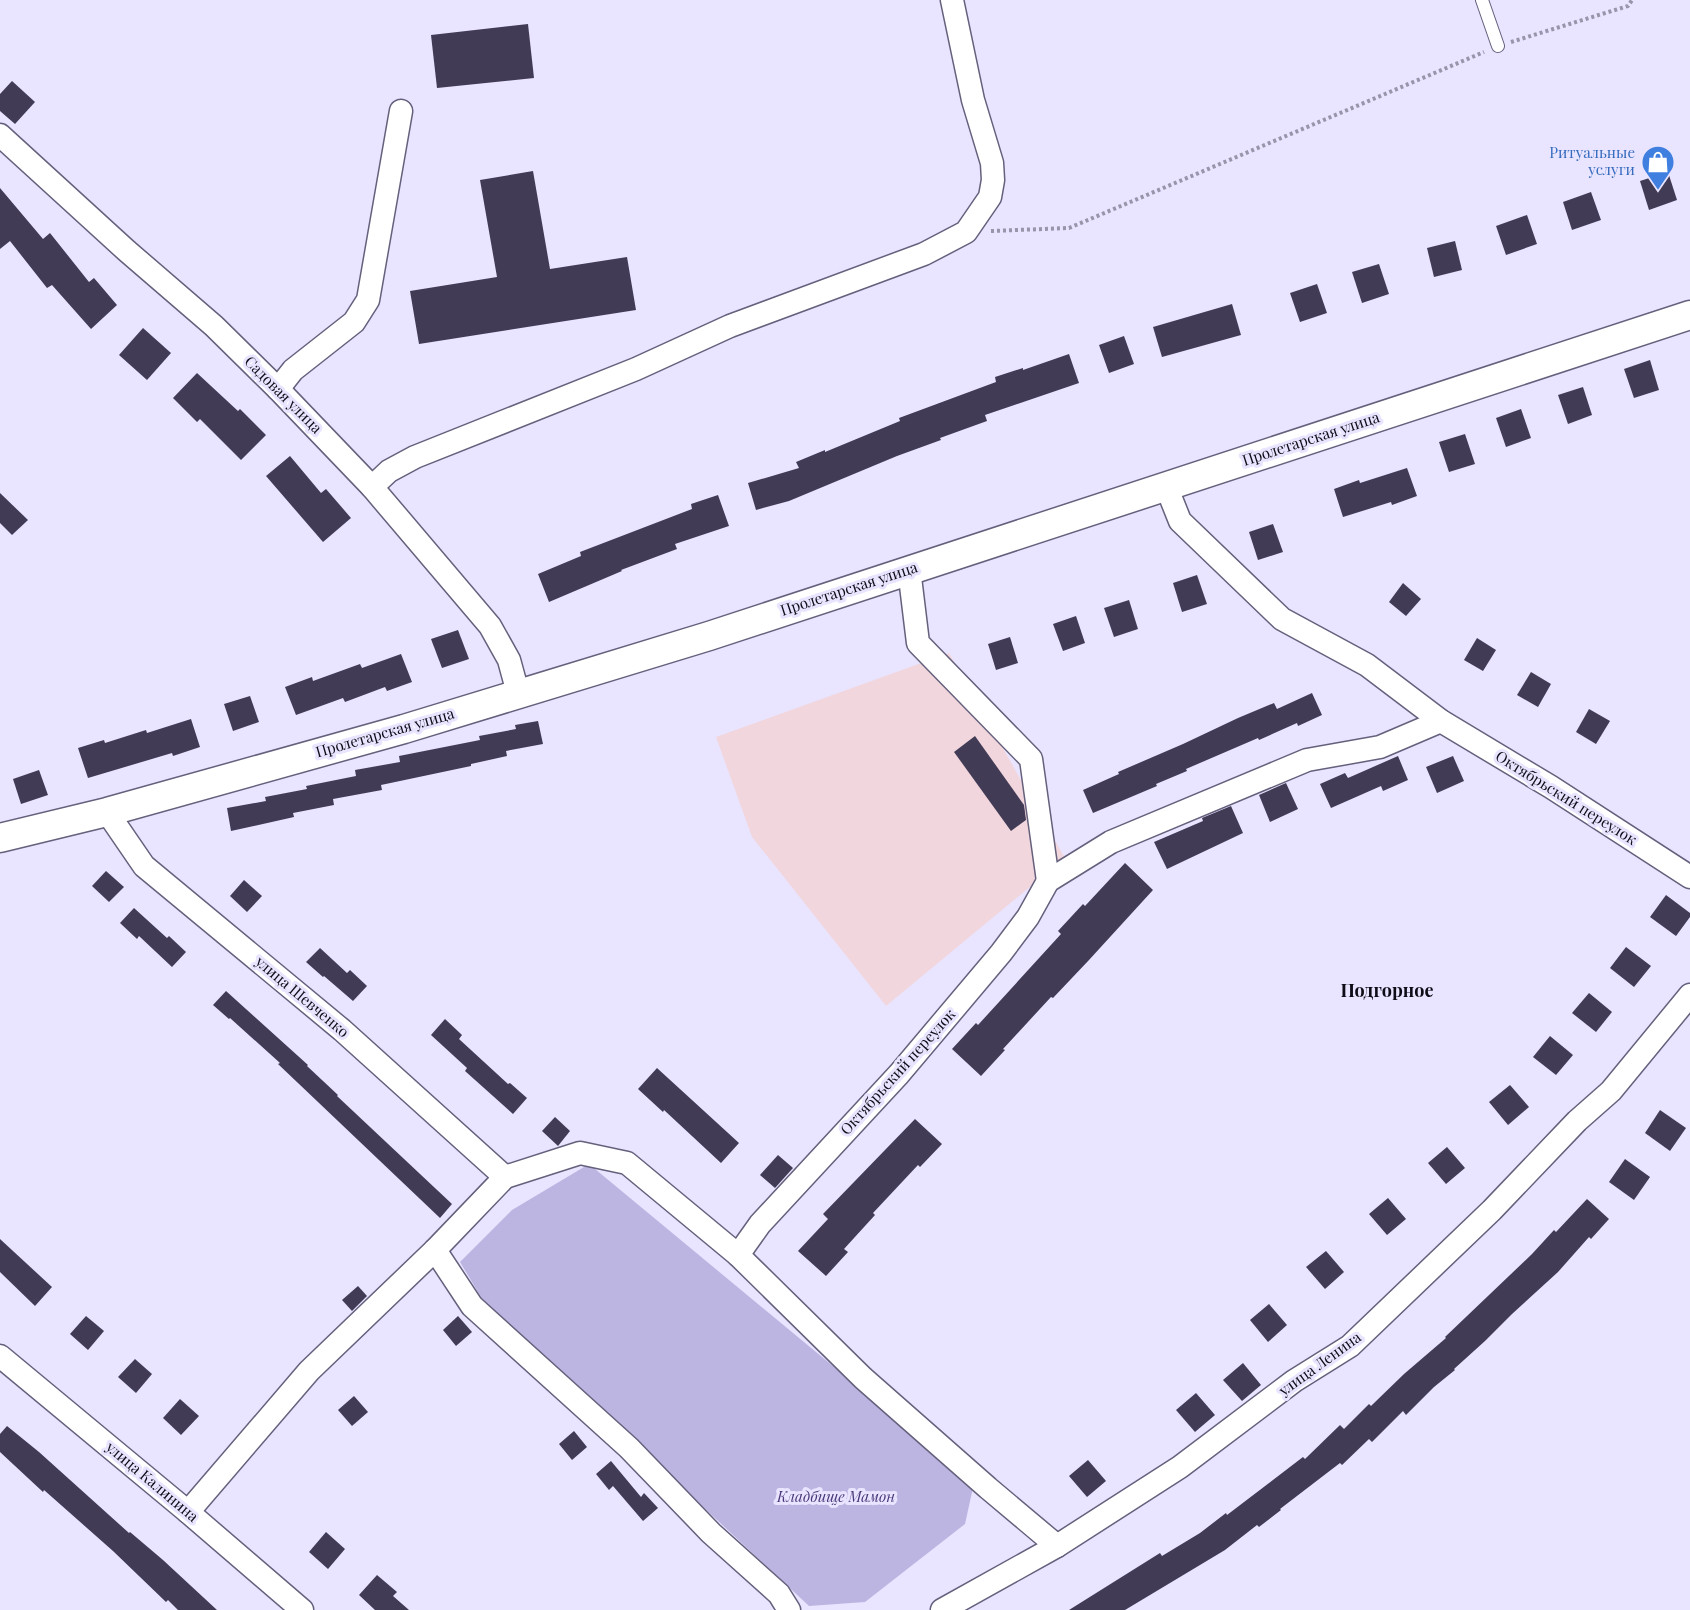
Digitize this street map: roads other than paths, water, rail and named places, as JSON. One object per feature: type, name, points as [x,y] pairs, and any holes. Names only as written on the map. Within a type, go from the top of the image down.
[{"type":"street","points":[[372,487],[389,471],[415,457],[636,369],[730,326],[924,254],[966,232],[990,197],[993,172],[973,100],[952,0]]},
{"type":"street","points":[[278,388],[293,370],[354,322],[368,300],[401,111]]},
{"type":"street","name":"Садовая улица","points":[[0,135],[214,326],[278,388],[372,487],[490,626],[509,660],[518,693]]},
{"type":"street","name":"Пролетарская улица","points":[[0,838],[107,812],[404,729],[709,636],[1690,315]]},
{"type":"street","name":"Октябрьский переулок","points":[[1166,486],[1180,521],[1282,619],[1367,665],[1441,721],[1551,787],[1690,877]]},
{"type":"street","points":[[909,569],[918,643],[1031,759],[1048,881]]},
{"type":"street","name":"Октябрьский переулок","points":[[738,1255],[760,1224],[899,1074],[1001,953],[1028,917],[1048,881],[1111,842],[1307,760],[1380,747],[1441,721]]},
{"type":"street","name":"улица Шевченко","points":[[107,812],[144,866],[342,1030],[505,1177]]},
{"type":"street","name":"улица Ленина","points":[[942,1610],[1057,1546],[1179,1467],[1294,1381],[1350,1346],[1492,1209],[1577,1121],[1611,1091],[1690,995]]},
{"type":"street","points":[[188,1512],[309,1371],[435,1250],[505,1177],[580,1153],[627,1163],[738,1255],[863,1378],[1057,1546]]},
{"type":"street","points":[[435,1250],[472,1306],[629,1448],[711,1533],[779,1594],[789,1610]]},
{"type":"street","name":"улица Калинина","points":[[0,1356],[302,1610]]},
{"type":"lane","points":[[1482,0],[1498,46]]},
{"type":"place","name":"Ритуальные услуги","points":[[1658,191]]},
{"type":"district","name":"Подгорное","points":[[1387,991]]},
{"type":"park label","name":"Кладбище Мамон","points":[[836,1497]]}]
